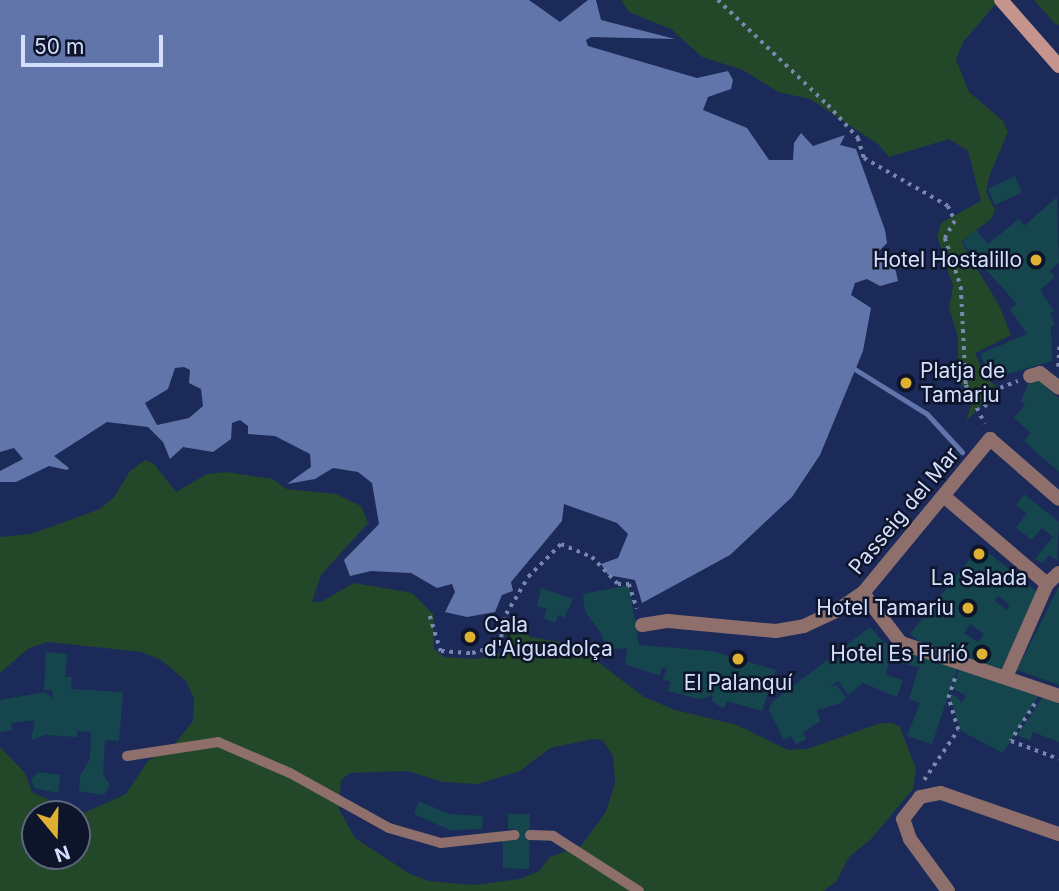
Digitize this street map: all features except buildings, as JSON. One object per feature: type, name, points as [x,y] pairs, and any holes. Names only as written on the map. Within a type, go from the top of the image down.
[{"type":"street","points":[[1001,0],[1059,66]]},
{"type":"street","points":[[1030,376],[1040,373],[1059,388]]},
{"type":"street","points":[[990,439],[1059,499]]},
{"type":"street","name":"Passeig del Mar","points":[[642,625],[668,621],[776,631],[804,626],[863,593],[946,498],[990,439]]},
{"type":"street","points":[[946,498],[1046,584]]},
{"type":"street","points":[[1006,677],[1046,584],[1059,573]]},
{"type":"street","points":[[863,593],[901,643],[1059,696]]},
{"type":"street","points":[[948,891],[910,839],[903,819],[926,796],[941,793],[1059,834]]},
{"type":"lane","points":[[127,756],[218,742],[290,773],[389,828],[441,843],[515,835]]},
{"type":"lane","points":[[530,835],[553,836],[639,891]]},
{"type":"path","points":[[718,0],[828,105],[858,138],[864,158],[948,206],[955,221],[946,238],[961,287],[966,385],[990,439]]},
{"type":"path","points":[[984,407],[1000,388],[1030,376]]},
{"type":"path","points":[[430,616],[441,651],[472,653],[499,646],[506,614],[528,577],[561,544],[592,557],[618,584],[629,584],[642,625]]},
{"type":"path","points":[[926,796],[923,781],[958,730],[948,698],[961,662]]},
{"type":"path","points":[[1044,691],[1011,741],[1059,759]]},
{"type":"green space","points":[[621,0],[999,0],[963,42],[956,59],[969,92],[1003,121],[1008,132],[989,177],[986,192],[995,210],[992,218],[961,242],[999,305],[1011,335],[975,353],[985,377],[997,387],[966,422],[973,398],[958,380],[958,337],[949,308],[953,286],[937,236],[941,223],[981,201],[968,151],[949,139],[889,157],[878,144],[810,99],[778,92],[743,70],[702,57],[671,29],[629,12]]},
{"type":"green space","points":[[1034,0],[1059,0],[1057,26]]},
{"type":"green space","points":[[145,460],[154,464],[176,492],[207,474],[226,472],[273,479],[286,489],[336,494],[361,506],[368,523],[321,575],[312,602],[321,602],[354,583],[412,593],[433,614],[434,649],[444,657],[477,659],[504,652],[508,644],[505,630],[519,622],[530,637],[574,644],[644,697],[675,710],[737,725],[788,750],[807,749],[881,723],[892,723],[900,727],[916,769],[913,789],[871,839],[849,857],[836,882],[823,891],[0,891],[0,747],[25,773],[32,792],[49,800],[21,800],[21,870],[91,870],[91,810],[126,794],[148,761],[173,746],[193,721],[194,698],[186,681],[161,660],[142,652],[48,642],[29,648],[0,673],[0,537],[31,534],[100,509],[114,497],[130,471]],"holes":[[[593,739],[602,740],[613,755],[615,783],[606,812],[581,846],[550,857],[539,871],[520,879],[475,885],[429,881],[410,874],[355,838],[339,809],[341,780],[350,773],[407,771],[443,782],[478,784],[520,771],[550,748]]]},
{"type":"water","points":[[0,0],[529,0],[560,22],[588,0],[596,0],[601,20],[675,39],[591,37],[586,40],[588,46],[697,78],[728,71],[733,80],[731,89],[708,97],[703,110],[747,128],[769,160],[793,160],[794,143],[801,133],[813,146],[845,135],[840,145],[856,149],[885,230],[887,243],[878,252],[883,261],[894,263],[898,281],[880,286],[867,279],[855,283],[851,295],[871,308],[863,351],[820,455],[792,497],[730,555],[642,603],[635,580],[608,575],[601,564],[618,558],[628,534],[617,523],[564,504],[562,521],[511,582],[513,591],[502,595],[495,612],[467,617],[445,612],[455,592],[452,584],[437,588],[411,573],[371,571],[350,576],[344,560],[379,524],[372,483],[358,472],[333,468],[315,479],[287,484],[311,467],[310,454],[275,436],[248,434],[248,426],[240,420],[232,423],[231,439],[213,452],[183,447],[170,459],[163,442],[148,427],[107,422],[54,456],[69,468],[67,470],[49,466],[16,482],[0,482],[0,471],[23,459],[14,448],[0,452]],"holes":[[[184,367],[190,370],[189,383],[201,389],[203,406],[189,418],[157,425],[145,403],[168,389],[175,368]]]},
{"type":"waterway","points":[[853,368],[927,414],[962,452]]},
{"type":"place","name":"Hotel Hostalillo","points":[[1036,260]]},
{"type":"place","name":"Platja de Tamariu","points":[[906,383]]},
{"type":"place","name":"La Salada","points":[[979,554]]},
{"type":"place","name":"Hotel Tamariu","points":[[968,608]]},
{"type":"place","name":"Cala d'Aiguadolça","points":[[470,637]]},
{"type":"place","name":"Hotel Es Furió","points":[[982,654]]},
{"type":"place","name":"El Palanquí","points":[[738,659]]}]
